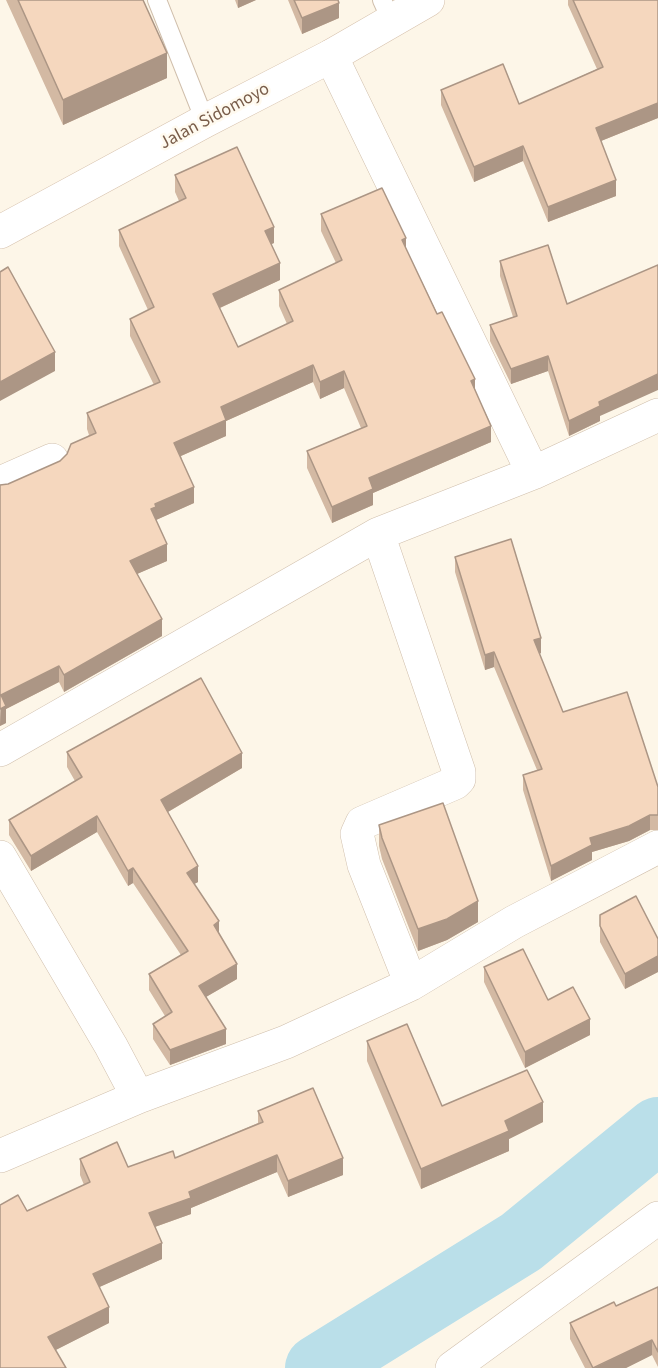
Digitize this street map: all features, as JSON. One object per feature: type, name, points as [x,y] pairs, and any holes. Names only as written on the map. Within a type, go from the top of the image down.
[{"type":"street","name":"Jalan Sidomoyo","points":[[0,232],[331,56],[387,11],[428,0]]},
{"type":"street","points":[[331,56],[533,474]]},
{"type":"street","points":[[0,750],[378,534],[533,474],[658,415]]},
{"type":"street","points":[[0,483],[52,460]]},
{"type":"street","points":[[378,534],[459,772],[459,779],[455,783],[362,824],[357,834],[364,866],[411,984]]},
{"type":"street","points":[[0,1156],[138,1097],[286,1041],[411,984],[513,922],[658,847]]},
{"type":"street","points":[[0,858],[111,1046],[138,1097]]},
{"type":"street","points":[[452,1368],[658,1218]]},
{"type":"lane","points":[[157,0],[205,121]]},
{"type":"building","points":[[18,0],[143,0],[167,53],[63,100]]},
{"type":"building","points":[[294,0],[338,0],[339,3],[302,18]]},
{"type":"building","points":[[573,0],[658,0],[658,103],[596,128],[616,180],[548,207],[523,146],[474,167],[441,90],[503,64],[519,104],[603,67]]},
{"type":"building","points":[[237,147],[274,227],[265,231],[280,263],[213,294],[238,347],[293,321],[279,290],[342,260],[321,214],[382,188],[406,238],[402,240],[437,314],[442,312],[475,379],[471,381],[491,426],[369,478],[373,489],[332,507],[307,451],[367,426],[344,371],[320,382],[313,365],[221,407],[226,420],[174,443],[194,487],[155,504],[156,507],[151,509],[167,544],[130,561],[162,619],[64,675],[59,666],[1,695],[6,706],[0,709],[0,485],[8,484],[60,461],[67,454],[71,444],[96,433],[87,413],[160,382],[130,319],[154,307],[119,230],[186,198],[175,175]]},
{"type":"building","points":[[548,245],[567,304],[658,265],[658,374],[599,402],[600,406],[569,421],[548,356],[511,369],[490,325],[517,316],[500,261]]},
{"type":"building","points":[[8,267],[55,352],[0,382],[0,272]]},
{"type":"building","points":[[511,539],[541,638],[534,640],[563,712],[627,692],[658,787],[658,815],[650,815],[629,826],[590,838],[592,845],[551,866],[523,775],[542,769],[494,652],[485,655],[455,557]]},
{"type":"building","points":[[201,678],[242,753],[161,800],[198,866],[187,873],[219,921],[214,925],[237,964],[199,986],[226,1029],[170,1050],[153,1024],[172,1012],[149,974],[188,951],[133,868],[128,871],[97,816],[31,856],[9,820],[82,777],[67,752]]},
{"type":"building","points":[[443,803],[478,901],[447,919],[418,929],[379,825]]},
{"type":"building","points":[[636,896],[658,939],[658,956],[625,974],[600,926],[600,915]]},
{"type":"building","points":[[523,949],[548,1000],[573,987],[590,1019],[525,1052],[484,967]]},
{"type":"building","points":[[407,1024],[442,1106],[527,1070],[543,1102],[505,1121],[509,1131],[421,1169],[367,1041]]},
{"type":"building","points":[[313,1088],[343,1158],[288,1181],[277,1155],[189,1192],[191,1198],[149,1213],[162,1243],[93,1274],[109,1307],[48,1337],[66,1368],[0,1368],[0,1205],[18,1195],[27,1211],[90,1182],[80,1159],[117,1142],[128,1167],[173,1151],[175,1158],[263,1122],[258,1111]]},
{"type":"building","points":[[658,1287],[658,1352],[652,1340],[593,1368],[570,1323],[614,1302],[616,1306]]},
{"type":"waterway","points":[[318,1368],[521,1242],[658,1130]]}]
